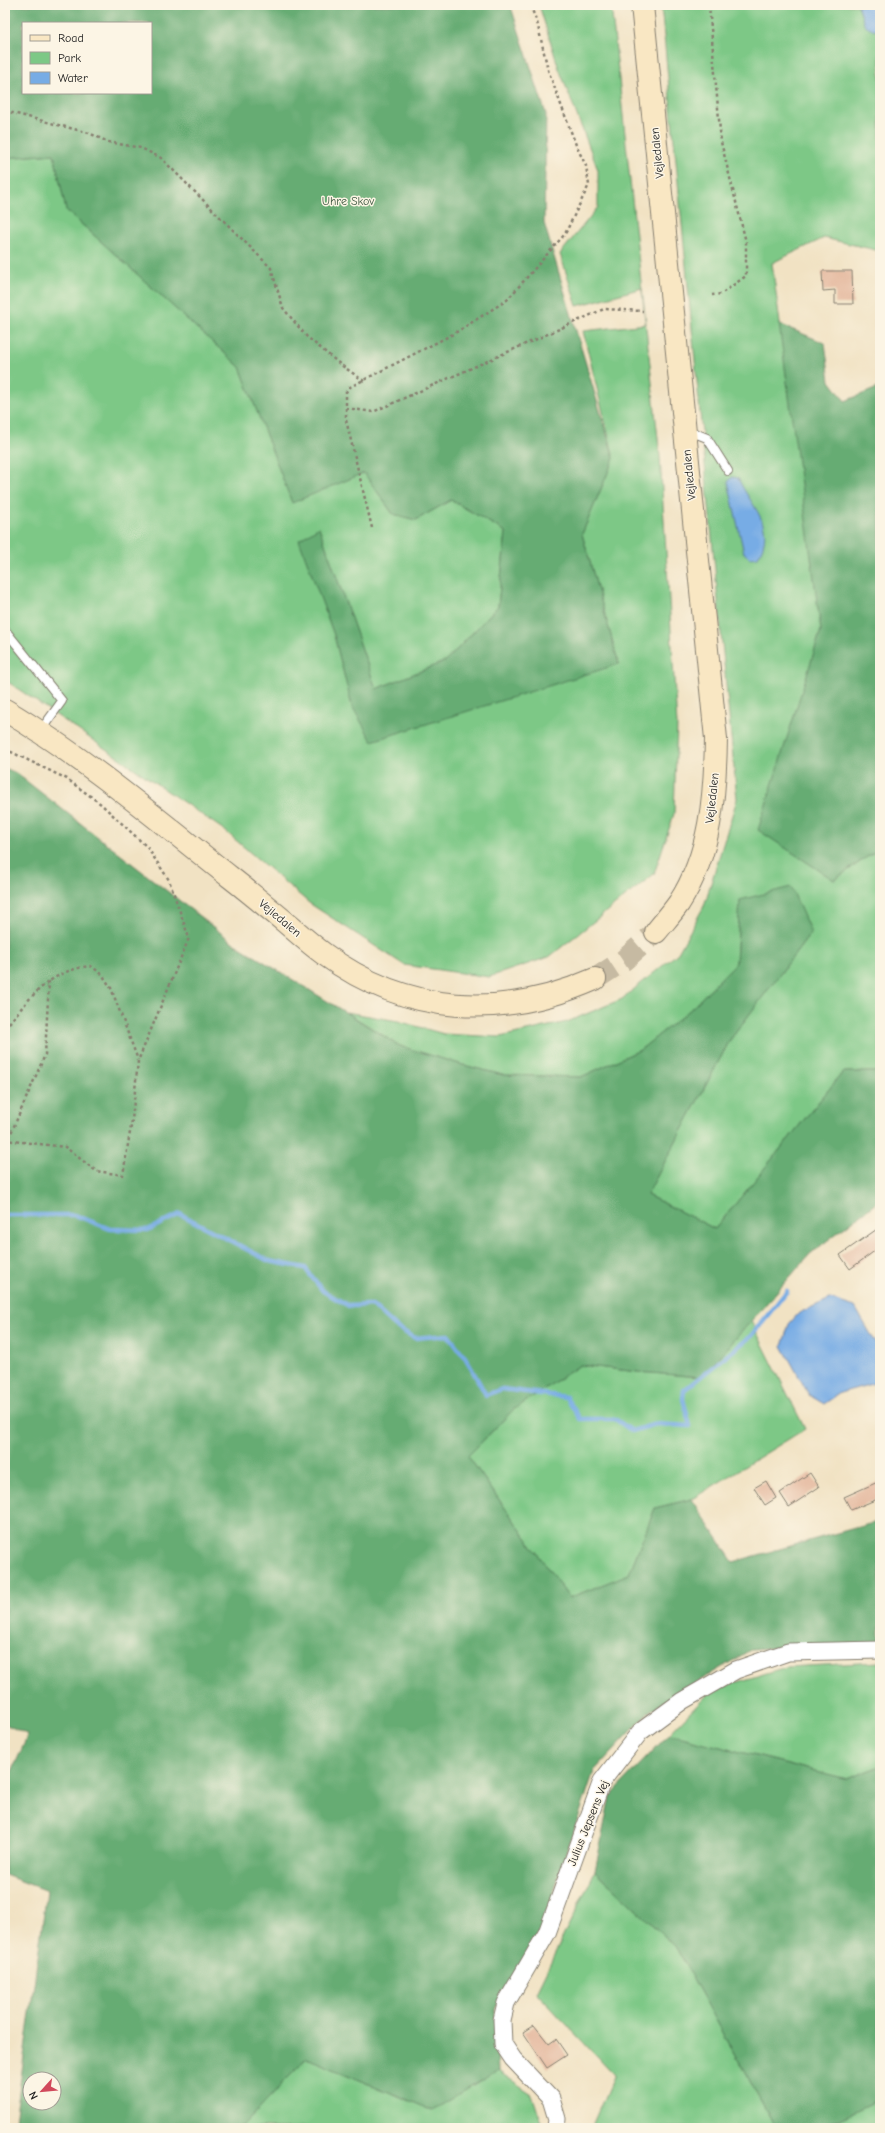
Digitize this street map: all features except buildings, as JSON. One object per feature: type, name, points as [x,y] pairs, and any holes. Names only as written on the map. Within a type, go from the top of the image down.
[{"type":"street","name":"Vejledalen","points":[[642,5],[716,739],[715,784],[709,830],[696,868],[679,902],[656,932]]},
{"type":"street","name":"Vejledalen","points":[[5,710],[40,731],[139,805],[272,910],[323,954],[351,973],[389,991],[421,1001],[458,1006],[490,1007],[529,1001],[563,992],[595,979]]},
{"type":"street","name":"Julius Jepsens Vej","points":[[556,2128],[557,2119],[551,2100],[513,2059],[503,2044],[502,2020],[506,2003],[547,1933],[602,1781],[640,1732],[682,1701],[736,1670],[788,1652],[880,1650]]},
{"type":"lane","points":[[685,429],[707,438],[728,471]]},
{"type":"lane","points":[[5,630],[62,701],[40,731]]},
{"type":"path","points":[[372,528],[346,420],[346,392],[350,387],[455,333],[507,300],[566,234],[589,186],[586,166],[576,145],[548,70],[537,22],[530,5]]},
{"type":"path","points":[[709,5],[721,142],[746,242],[746,276],[721,294],[712,295]]},
{"type":"path","points":[[5,111],[90,133],[108,142],[141,148],[161,158],[271,268],[282,308],[307,337],[341,365],[364,381]]},
{"type":"path","points":[[346,408],[373,412],[604,309],[643,311]]},
{"type":"path","points":[[5,749],[67,778],[101,804],[147,847],[169,880],[189,938],[138,1061],[132,1120],[124,1175],[96,1171],[65,1147],[6,1141],[44,1055],[49,981]]},
{"type":"path","points":[[5,1028],[39,988],[66,971],[91,966],[102,974],[111,988],[138,1061]]},
{"type":"green space","name":"Uhre Skov","points":[[5,5],[508,5],[511,7],[546,114],[544,223],[614,458],[582,534],[619,664],[372,741],[352,706],[334,635],[299,540],[319,527],[376,689],[446,661],[498,606],[506,532],[451,500],[416,520],[393,514],[364,473],[292,503],[240,367],[66,210],[54,154],[5,158]]},
{"type":"green space","points":[[539,5],[611,5],[642,288],[577,306],[560,254],[598,207],[598,170],[558,66]]},
{"type":"green space","points":[[661,5],[880,5],[880,251],[824,238],[772,263],[821,630],[759,830],[834,880],[880,848],[880,1072],[843,1072],[715,1229],[647,1195],[730,1040],[811,933],[740,900],[736,963],[691,1009],[640,1050],[581,1077],[503,1075],[463,1065],[400,1046],[346,1012],[398,1021],[444,1034],[500,1037],[567,1022],[622,999],[678,953],[704,906],[737,799]]},
{"type":"green space","points":[[54,154],[66,210],[240,367],[292,502],[364,473],[393,514],[416,520],[451,500],[506,532],[498,606],[446,661],[376,689],[319,527],[300,540],[334,635],[352,706],[619,664],[582,534],[614,458],[583,331],[646,324],[660,457],[677,725],[674,814],[654,874],[549,957],[489,977],[404,965],[309,903],[224,830],[5,680],[5,158]]},
{"type":"green space","points":[[779,324],[825,343],[830,381],[845,401],[880,387],[880,848],[834,880],[758,830],[821,630]]},
{"type":"green space","points":[[5,768],[16,773],[235,944],[400,1046],[463,1065],[503,1075],[581,1077],[640,1050],[691,1009],[736,963],[740,900],[791,887],[811,933],[730,1040],[647,1195],[715,1229],[843,1072],[880,1072],[880,1200],[810,1254],[702,1377],[638,1372],[580,1365],[513,1410],[468,1456],[569,1598],[629,1574],[655,1508],[692,1499],[733,1562],[880,1521],[880,1643],[752,1649],[651,1710],[594,1771],[541,1929],[495,2009],[498,2071],[432,2110],[307,2058],[243,2125],[236,2128],[14,2128],[47,1891],[5,1875],[5,1787],[28,1735],[5,1724]]},
{"type":"green space","points":[[751,1321],[805,1429],[692,1499],[655,1508],[629,1574],[569,1598],[468,1456],[513,1410],[580,1365],[638,1372],[702,1377]]},
{"type":"green space","points":[[880,1662],[880,1766],[847,1779],[669,1734],[712,1690],[786,1667]]},
{"type":"green space","points":[[669,1734],[847,1779],[880,1766],[880,2099],[818,2128],[776,2128],[675,1946],[595,1871],[610,1796]]},
{"type":"green space","points":[[595,1871],[675,1946],[776,2128],[591,2128],[614,2075],[536,1992]]},
{"type":"green space","points":[[307,2058],[432,2110],[498,2071],[532,2094],[543,2128],[236,2128],[243,2125]]},
{"type":"green space","points":[[880,2099],[880,2128],[818,2128]]},
{"type":"water","points":[[858,5],[880,5],[880,27],[876,31],[865,26]]},
{"type":"water","points":[[732,477],[738,478],[760,516],[765,535],[763,546],[758,557],[750,558],[744,553],[728,482]]},
{"type":"water","points":[[830,1299],[855,1307],[880,1350],[880,1380],[875,1383],[840,1393],[824,1404],[809,1395],[782,1346],[789,1324],[799,1313]]},
{"type":"waterway","points":[[5,1215],[75,1215],[110,1229],[148,1230],[180,1214],[269,1261],[305,1268],[323,1291],[349,1306],[372,1305],[396,1327],[415,1338],[448,1335],[465,1357],[486,1395],[502,1389],[566,1397],[580,1419],[615,1419],[632,1431],[656,1424],[690,1426],[683,1399],[684,1390],[750,1337],[787,1291]]},
{"type":"tunnel","points":[[595,979],[624,960],[656,932]]}]
